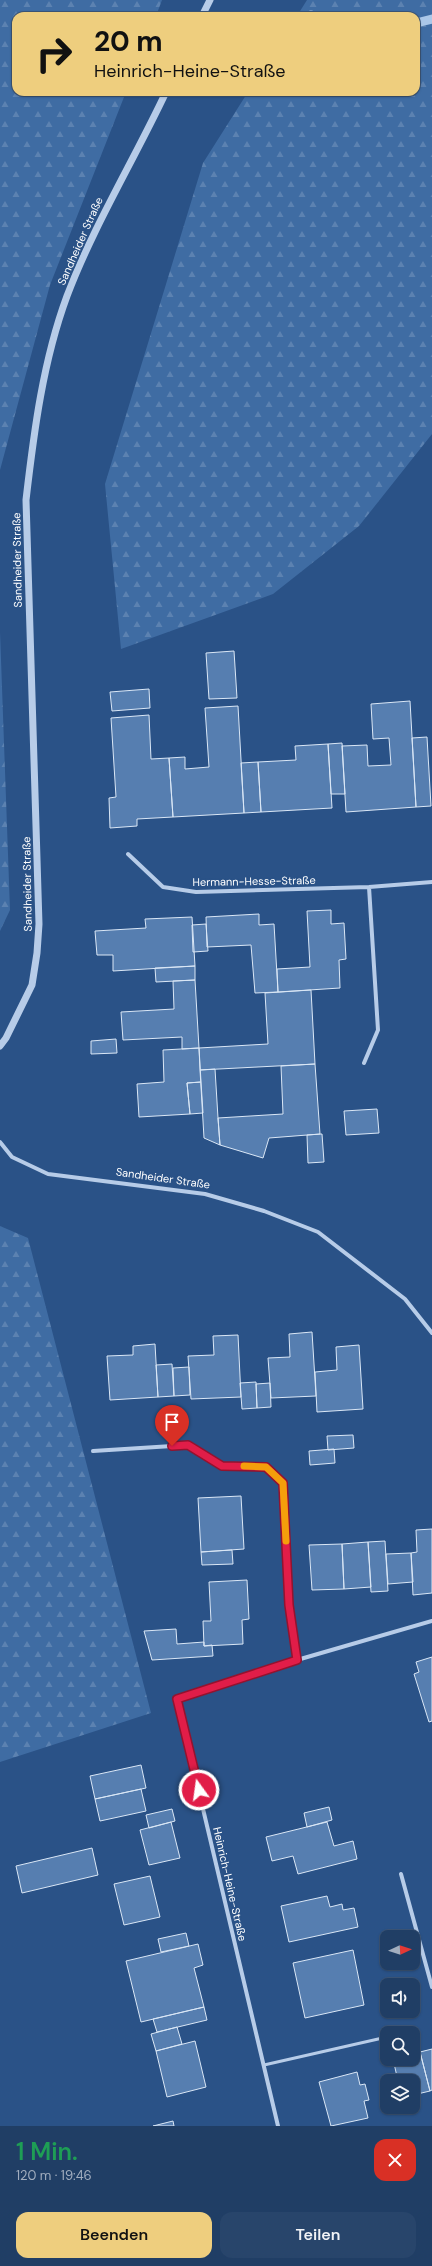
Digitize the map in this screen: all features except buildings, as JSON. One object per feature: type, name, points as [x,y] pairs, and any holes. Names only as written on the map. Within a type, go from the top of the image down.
[{"type":"street","points":[[204,12],[210,0]]},
{"type":"street","name":"Sandheider Straße","points":[[0,1046],[6,1038],[32,985],[38,954],[40,924],[26,500],[35,426],[45,370],[67,297],[95,230],[164,96]]},
{"type":"street","name":"Hermann-Hesse-Straße","points":[[128,854],[163,887],[196,892],[369,887],[432,882]]},
{"type":"street","points":[[364,1063],[378,1030],[369,887]]},
{"type":"street","name":"Sandheider Straße","points":[[0,1142],[12,1157],[48,1174],[205,1194],[264,1211],[318,1232],[404,1299],[432,1333]]},
{"type":"street","points":[[93,1451],[188,1445],[222,1466],[266,1467],[283,1483],[289,1605],[297,1660]]},
{"type":"street","name":"Heinrich-Heine-Straße","points":[[278,2126],[177,1699],[297,1660],[432,1621]]},
{"type":"street","points":[[401,1874],[432,1987]]},
{"type":"lane","points":[[264,2065],[380,2039]]},
{"type":"green space","points":[[0,0],[162,0],[158,12],[12,12],[12,96],[124,96],[50,285],[0,470]]},
{"type":"green space","points":[[307,0],[432,0],[432,434],[359,526],[273,594],[121,649],[105,484],[203,163],[245,96],[420,96],[420,12],[300,12]]},
{"type":"green space","points":[[0,632],[10,910],[0,931]]},
{"type":"green space","points":[[0,1226],[28,1238],[151,1713],[0,1762]]},
{"type":"waterway","points":[[420,22],[432,19]]},
{"type":"slow traffic","points":[[244,1466],[266,1467],[283,1483],[286,1541]]},
{"type":"route","points":[[172,1446],[188,1445],[222,1466],[266,1467],[283,1483],[289,1605],[297,1660],[177,1699],[199,1790]]}]
